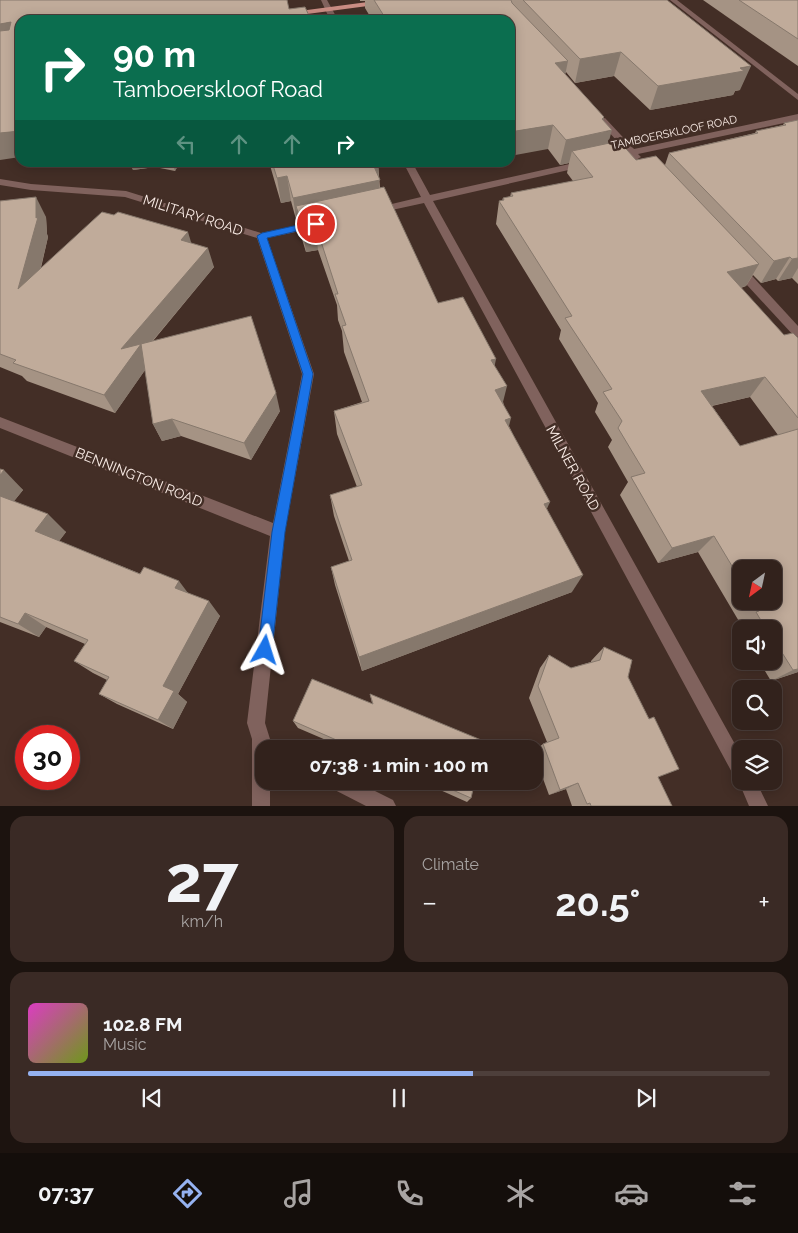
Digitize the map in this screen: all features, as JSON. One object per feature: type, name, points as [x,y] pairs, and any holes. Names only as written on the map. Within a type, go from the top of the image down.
[{"type":"main road","points":[[283,15],[398,0]]},
{"type":"street","points":[[324,0],[331,15]]},
{"type":"street","points":[[675,1],[689,0]]},
{"type":"street","points":[[675,1],[798,98]]},
{"type":"street","points":[[592,109],[645,167]]},
{"type":"street","name":"TAMBOERSKLOOF ROAD","points":[[368,213],[798,116]]},
{"type":"street","name":"MILNER ROAD","points":[[410,167],[732,756]]},
{"type":"street","name":"MILITARY ROAD","points":[[0,182],[126,194],[262,236],[308,374],[278,532],[256,724],[264,740]]},
{"type":"street","points":[[262,236],[329,221]]},
{"type":"street","points":[[732,261],[798,334]]},
{"type":"street","name":"BENNINGTON ROAD","points":[[0,422],[278,532]]},
{"type":"street","name":"MILITARY ROAD","points":[[261,806],[262,790]]},
{"type":"street","points":[[354,790],[387,806]]},
{"type":"street","points":[[751,790],[759,806]]},
{"type":"building","points":[[0,0],[287,0],[289,9],[305,7],[309,15],[15,15],[15,132],[0,133],[0,31],[9,30],[11,22],[0,24]]},
{"type":"building","points":[[374,0],[511,0],[568,61],[555,63],[604,117],[602,119],[612,130],[566,140],[553,125],[515,131],[515,15],[383,15]]},
{"type":"building","points":[[523,0],[667,0],[751,66],[740,68],[744,71],[658,86],[621,52],[580,59]]},
{"type":"building","points":[[739,0],[798,0],[798,39]]},
{"type":"building","points":[[798,120],[798,258],[792,259],[790,257],[774,261],[669,153],[758,133],[756,131],[786,125],[784,123]]},
{"type":"building","points":[[619,141],[636,160],[656,156],[759,264],[727,272],[784,335],[793,333],[798,338],[798,418],[765,377],[701,391],[740,446],[798,429],[798,669],[793,670],[782,653],[782,620],[761,620],[756,612],[758,610],[782,610],[782,560],[732,560],[732,566],[714,536],[672,548],[631,477],[645,473],[618,428],[622,421],[603,392],[612,389],[565,318],[572,316],[499,201],[513,196],[511,193],[593,177],[572,151]]},
{"type":"building","points":[[274,167],[374,167],[380,180],[293,198],[287,176],[277,178]]},
{"type":"building","points":[[384,187],[438,303],[463,297],[496,359],[491,360],[507,386],[495,390],[511,418],[505,420],[550,502],[544,504],[583,575],[359,657],[331,567],[352,560],[330,495],[362,485],[334,411],[369,401],[342,326],[346,325],[335,294],[338,294],[315,223],[302,225],[296,206]]},
{"type":"building","points":[[36,197],[36,218],[38,217],[18,289],[102,212],[114,215],[118,212],[188,232],[181,240],[208,248],[121,349],[251,316],[276,393],[244,443],[172,419],[153,424],[141,344],[104,395],[13,363],[16,360],[0,354],[0,201]]},
{"type":"building","points":[[0,496],[48,514],[35,531],[140,574],[144,567],[179,581],[175,588],[209,601],[163,686],[174,691],[158,720],[99,694],[109,677],[74,661],[88,640],[25,613],[18,624],[0,617]]},
{"type":"building","points":[[604,647],[632,660],[628,677],[649,719],[654,717],[679,769],[658,777],[672,806],[591,806],[590,803],[587,804],[578,783],[560,790],[543,744],[559,738],[538,686],[549,655],[571,668],[600,660]]},
{"type":"building","points":[[312,679],[373,704],[370,694],[481,740],[336,740],[293,721]]},
{"type":"building","points":[[453,790],[473,790],[471,798]]},
{"type":"route","points":[[265,650],[278,532],[308,374],[306,363],[262,236],[316,224]]}]
